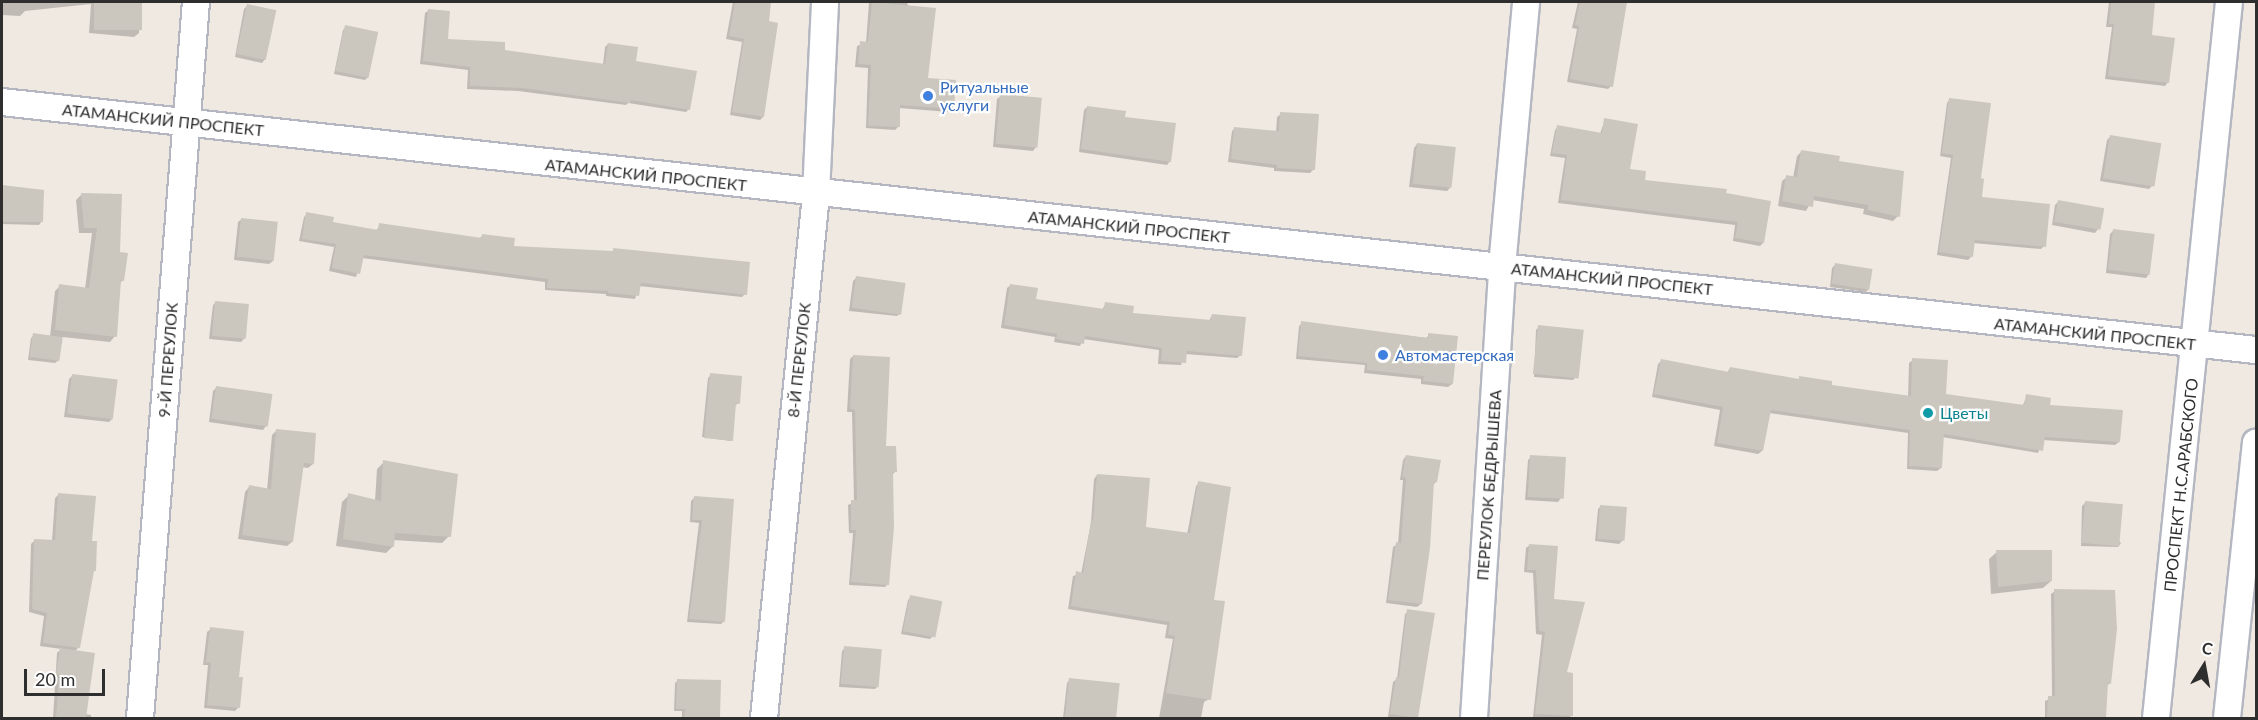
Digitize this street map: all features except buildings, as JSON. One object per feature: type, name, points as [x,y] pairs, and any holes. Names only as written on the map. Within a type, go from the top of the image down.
[{"type":"street","name":"9-Й ПЕРЕУЛОК","points":[[140,718],[196,2]]},
{"type":"street","name":"8-Й ПЕРЕУЛОК","points":[[764,718],[816,194],[825,2]]},
{"type":"street","name":"ПЕРЕУЛОК БЕДРЫШЕВА","points":[[1474,718],[1502,267],[1526,2]]},
{"type":"street","name":"ПРОСПЕКТ Н.С.АРАБСКОГО","points":[[2156,718],[2196,345],[2229,2]]},
{"type":"street","name":"АТАМАНСКИЙ ПРОСПЕКТ","points":[[2,102],[816,194],[2256,350]]},
{"type":"street","points":[[2227,718],[2256,443]]},
{"type":"place","name":"Ритуальные услуги","points":[[928,96]]},
{"type":"place","name":"Автомастерская","points":[[1383,355]]},
{"type":"place","name":"Цветы","points":[[1928,413]]}]
